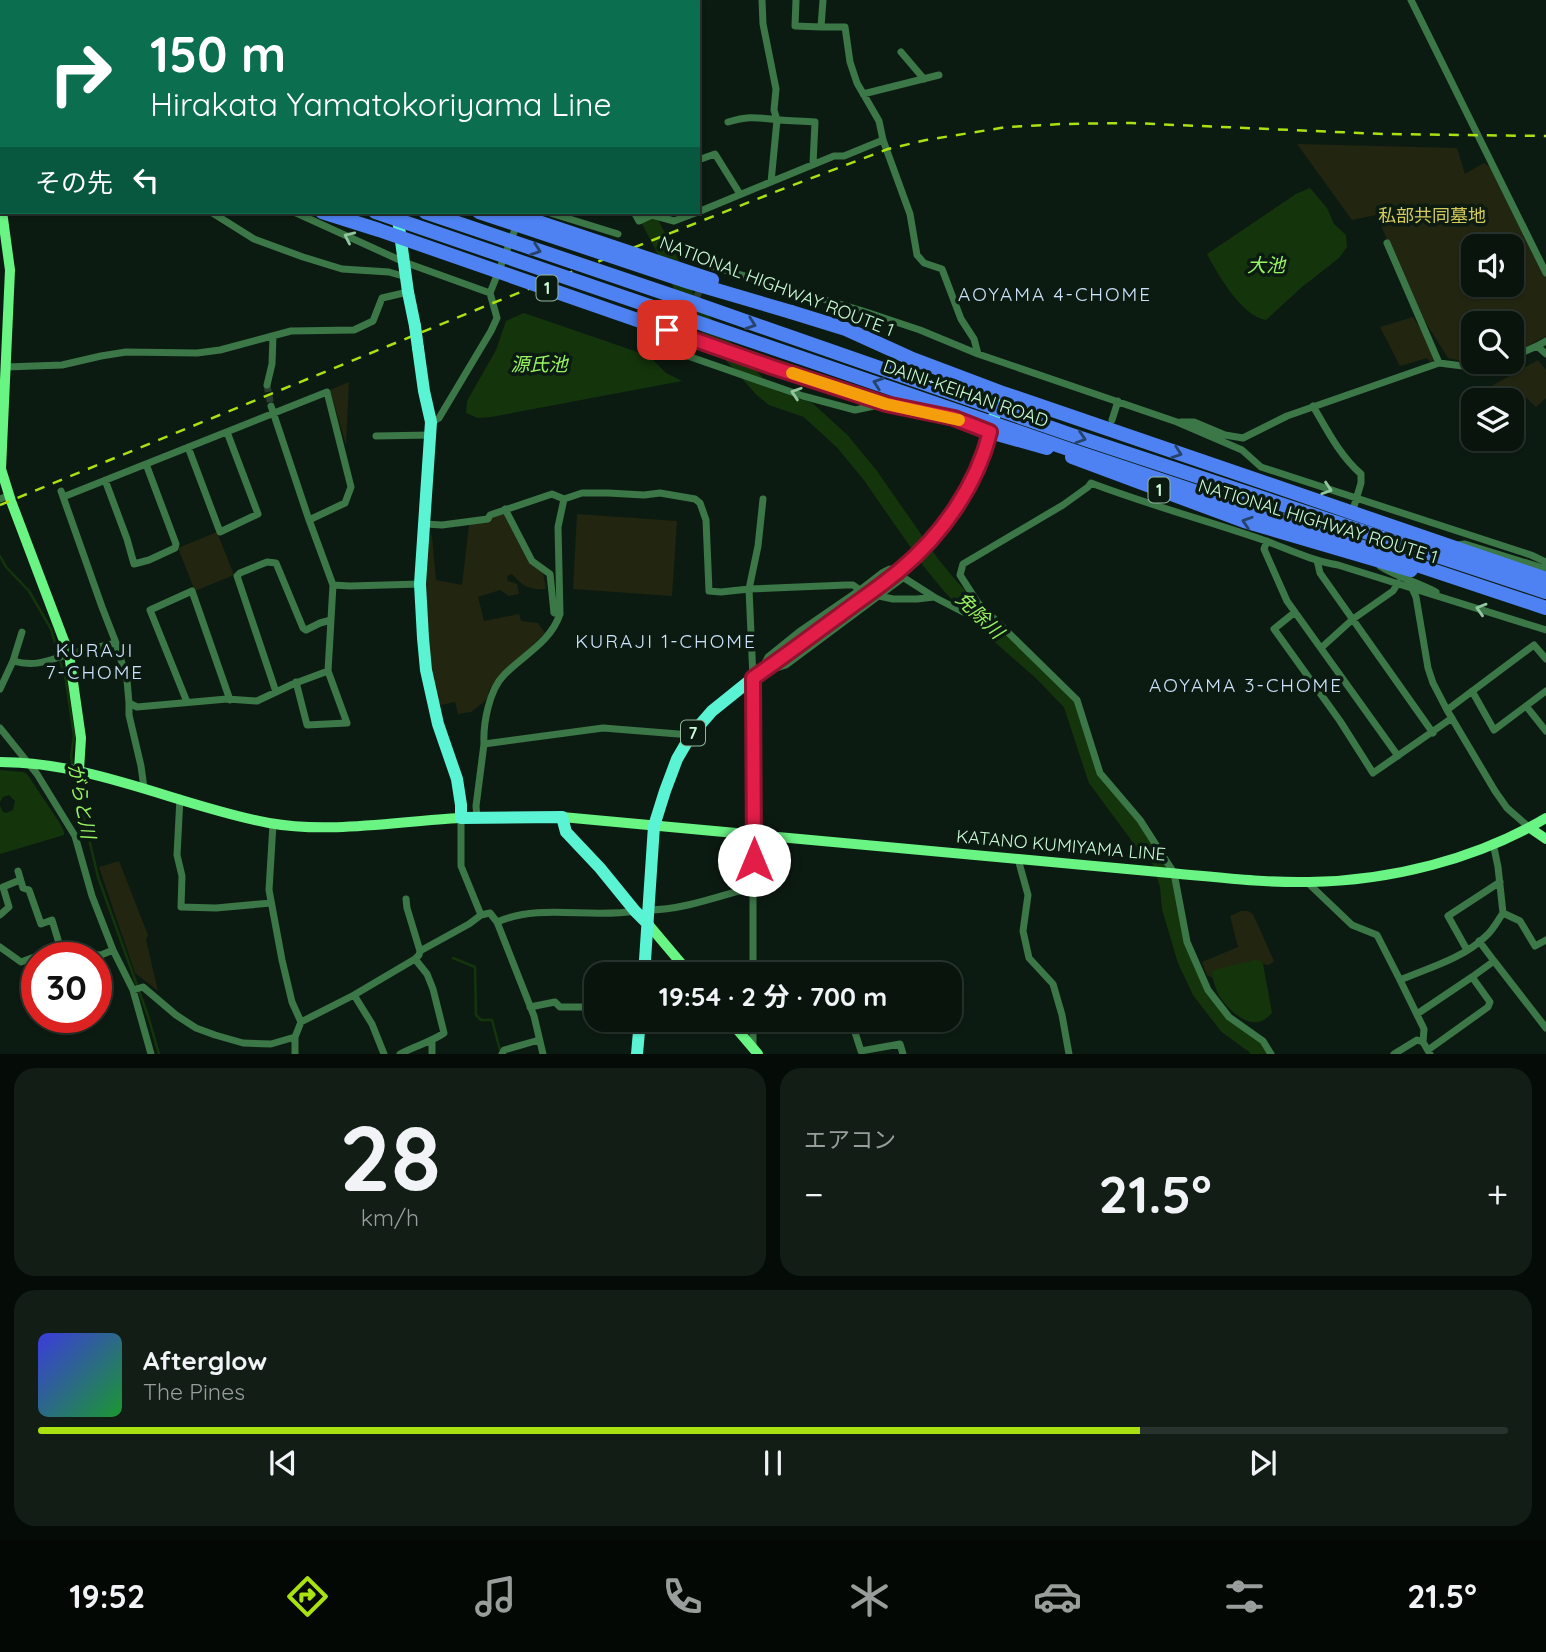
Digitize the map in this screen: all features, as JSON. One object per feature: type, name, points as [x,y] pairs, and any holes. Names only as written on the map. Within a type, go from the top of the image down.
[{"type":"highway","name":"NATIONAL HIGHWAY ROUTE 1","points":[[328,214],[772,367],[886,404],[954,418],[990,432],[1052,449],[1244,521],[1365,556],[1546,614]]},
{"type":"highway","points":[[350,214],[642,314],[772,367]]},
{"type":"highway","name":"DAINI-KEIHAN ROAD","points":[[381,214],[1068,449],[1546,608]]},
{"type":"highway","name":"DAINI-KEIHAN ROAD","points":[[431,214],[1069,434],[1546,592]]},
{"type":"highway","points":[[485,214],[690,282],[791,312]]},
{"type":"highway","name":"NATIONAL HIGHWAY ROUTE 1","points":[[514,214],[692,272],[791,312],[846,329],[910,358],[1000,392],[1354,506],[1446,545],[1546,579]]},
{"type":"main road","points":[[2,214],[6,367],[1,469],[5,497],[69,654],[81,738],[74,769]]},
{"type":"main road","points":[[397,214],[431,428],[421,584],[426,670],[438,724],[457,779],[461,818]]},
{"type":"main road","name":"7","points":[[645,962],[648,924],[641,911],[654,827],[664,791],[677,759],[691,735],[712,711],[889,579],[919,552],[945,523],[971,481],[987,444],[1000,392]]},
{"type":"main road","points":[[0,762],[27,762],[74,769],[241,817],[292,826],[349,827],[461,818],[562,817],[566,832],[641,911]]},
{"type":"main road","name":"KATANO KUMIYAMA LINE","points":[[562,817],[1158,872],[1307,882],[1346,880],[1412,870],[1479,849],[1530,828],[1546,818]]},
{"type":"main road","points":[[1530,828],[1546,839]]},
{"type":"main road","points":[[648,924],[680,962]]},
{"type":"main road","points":[[637,1054],[639,1032]]},
{"type":"main road","points":[[739,1032],[754,1051]]},
{"type":"street","points":[[762,0],[763,23],[776,89],[774,110],[777,120],[771,182]]},
{"type":"street","points":[[796,0],[795,26],[845,27],[850,62],[857,83],[879,121],[909,214],[917,255],[924,263],[942,270],[961,319],[974,338],[978,354]]},
{"type":"street","points":[[821,27],[823,0]]},
{"type":"street","points":[[1411,0],[1546,273]]},
{"type":"street","points":[[901,52],[924,79]]},
{"type":"street","points":[[863,94],[939,75]]},
{"type":"street","points":[[728,122],[743,117],[815,121],[813,164]]},
{"type":"street","points":[[700,211],[813,164],[834,156],[844,156],[883,139]]},
{"type":"street","points":[[700,159],[715,154],[740,194]]},
{"type":"street","points":[[214,214],[254,239],[303,257],[342,269],[389,272],[406,277]]},
{"type":"street","points":[[299,214],[404,262],[490,293]]},
{"type":"street","points":[[302,214],[379,230]]},
{"type":"street","points":[[480,214],[517,226]]},
{"type":"street","points":[[376,436],[431,428],[439,418],[497,318],[490,293],[521,214]]},
{"type":"street","points":[[553,214],[618,234]]},
{"type":"street","points":[[635,214],[639,221],[650,216],[674,222],[692,214]]},
{"type":"street","points":[[672,214],[674,222]]},
{"type":"street","points":[[1387,243],[1439,363]]},
{"type":"street","points":[[711,267],[863,311],[920,330],[978,354],[1177,422],[1242,450],[1261,467],[1354,506],[1531,555],[1546,562]]},
{"type":"street","points":[[6,367],[62,365],[126,352],[197,353],[220,350],[291,331],[354,330],[373,321],[382,298],[408,292]]},
{"type":"street","points":[[267,385],[272,364],[273,336]]},
{"type":"street","points":[[1524,352],[1546,341]]},
{"type":"street","points":[[675,345],[676,351],[682,354],[803,396],[855,410],[886,404]]},
{"type":"street","points":[[1537,346],[1546,354]]},
{"type":"street","points":[[1177,422],[1194,422],[1225,435],[1243,438],[1313,406],[1439,363],[1461,366]]},
{"type":"street","points":[[144,788],[129,715],[127,680],[62,494],[227,432],[272,409],[327,392],[351,487],[345,503],[309,520]]},
{"type":"street","points":[[1112,420],[1118,401]]},
{"type":"street","points":[[1313,406],[1331,438],[1361,474],[1361,483],[1338,565]]},
{"type":"street","points":[[272,409],[333,585],[328,671],[347,723],[307,725],[296,682]]},
{"type":"street","points":[[188,447],[220,532],[258,514],[227,432]]},
{"type":"street","points":[[105,480],[134,564],[149,560],[175,548],[176,544],[146,464]]},
{"type":"street","points":[[1271,1054],[1263,1041],[1228,1017],[1208,990],[1187,942],[1172,873],[1140,820],[1100,773],[1077,700],[978,603],[960,575],[963,564],[1063,505],[1091,483],[1154,506],[1267,541],[1317,561],[1398,583],[1546,630]]},
{"type":"street","points":[[425,524],[442,525],[488,519],[490,515],[505,509],[552,494],[564,499],[582,493],[660,493],[695,499],[701,503],[706,520],[709,591],[846,585],[853,585],[860,590]]},
{"type":"street","points":[[477,818],[484,734],[488,709],[498,683],[504,674],[542,643],[560,614],[558,527],[564,499]]},
{"type":"street","points":[[753,962],[756,676],[749,589],[758,546],[763,499]]},
{"type":"street","points":[[505,509],[532,561],[550,574],[554,613],[560,614]]},
{"type":"street","points":[[1267,541],[1264,549],[1287,601],[1398,756]]},
{"type":"street","points":[[1446,545],[1465,544],[1546,569]]},
{"type":"street","points":[[1365,556],[1391,573],[1422,584],[1452,600]]},
{"type":"street","points":[[1317,561],[1320,573],[1433,733]]},
{"type":"street","points":[[276,692],[237,576],[267,562],[276,563],[303,628],[306,630],[331,620]]},
{"type":"street","points":[[756,676],[768,657],[799,632],[890,569],[934,597],[964,612],[978,603]]},
{"type":"street","points":[[756,676],[786,665],[904,577]]},
{"type":"street","points":[[1321,648],[1353,619],[1393,591],[1398,583]]},
{"type":"street","points":[[333,585],[421,584]]},
{"type":"street","points":[[1412,588],[1433,682],[1447,710],[1507,808],[1530,828]]},
{"type":"street","points":[[187,702],[150,610],[192,591],[230,700]]},
{"type":"street","points":[[879,596],[905,599],[934,597]]},
{"type":"street","points":[[1295,612],[1274,629],[1340,721],[1373,773],[1452,718]]},
{"type":"street","points":[[0,689],[22,632]]},
{"type":"street","points":[[13,661],[49,662],[69,654],[116,643]]},
{"type":"street","points":[[1447,710],[1534,645],[1543,649],[1546,659]]},
{"type":"street","points":[[129,703],[137,707],[155,707],[187,702],[257,701],[296,682],[328,671]]},
{"type":"street","points":[[1472,691],[1494,730],[1546,691]]},
{"type":"street","points":[[1526,706],[1546,731]]},
{"type":"street","points":[[0,728],[52,797],[75,836],[92,896],[113,950],[133,990],[151,1054]]},
{"type":"street","points":[[484,744],[603,728],[691,735]]},
{"type":"street","points":[[180,798],[177,855],[182,876],[181,907],[216,908],[271,903]]},
{"type":"street","points":[[461,818],[461,866],[481,915]]},
{"type":"street","points":[[273,824],[269,890],[292,1002],[301,1022]]},
{"type":"street","points":[[1400,980],[1467,950],[1486,936],[1503,913],[1493,843]]},
{"type":"street","points":[[1018,859],[1028,895],[1023,931],[1028,958],[1053,984],[1069,1054]]},
{"type":"street","points":[[18,871],[23,888],[29,890],[41,924],[52,920],[59,942]]},
{"type":"street","points":[[0,915],[9,907],[3,887],[20,880]]},
{"type":"street","points":[[1307,882],[1352,925],[1377,935],[1424,1029],[1423,1042],[1429,1052],[1488,1007],[1490,1002],[1472,977]]},
{"type":"street","points":[[1467,950],[1448,916],[1500,882]]},
{"type":"street","points":[[497,922],[525,913],[620,914],[662,910],[753,887]]},
{"type":"street","points":[[406,899],[420,951]]},
{"type":"street","points":[[1503,913],[1520,921],[1535,946],[1546,940]]},
{"type":"street","points":[[295,1054],[295,1037],[301,1022],[415,959],[420,951],[481,915],[490,914],[497,922],[530,1007],[543,1054]]},
{"type":"street","points":[[1479,941],[1546,1028]]},
{"type":"street","points":[[0,947],[21,962]]},
{"type":"street","points":[[400,1054],[444,1033],[433,989],[427,974],[415,959]]},
{"type":"street","points":[[1417,1014],[1494,961]]},
{"type":"street","points":[[133,990],[143,987],[196,1028],[243,1043],[271,1044],[295,1037]]},
{"type":"street","points":[[354,995],[372,1024],[384,1054]]},
{"type":"street","points":[[530,1007],[555,1002],[560,1007],[584,1006]]},
{"type":"street","points":[[753,1032],[754,1051]]},
{"type":"street","points":[[855,1032],[861,1052],[900,1044],[903,1054]]},
{"type":"street","points":[[502,1053],[504,1050],[539,1040]]},
{"type":"street","points":[[1394,1054],[1417,1040],[1423,1042]]},
{"type":"street","points":[[432,1041],[432,1054]]},
{"type":"street","points":[[239,1054],[243,1043]]},
{"type":"green space","name":"私部共同墓地","points":[[1297,144],[1457,148],[1465,174],[1484,163],[1490,167],[1524,234],[1461,234],[1461,297],[1524,297],[1524,234],[1546,278],[1546,336],[1524,348],[1524,311],[1461,311],[1461,361],[1448,358],[1424,320],[1376,215],[1352,220]]},
{"type":"green space","points":[[1413,317],[1435,359],[1430,362],[1427,358],[1400,366],[1380,327]]},
{"type":"green space","points":[[1538,360],[1546,370],[1546,398],[1536,407],[1524,396],[1524,388],[1488,388],[1513,374],[1524,374],[1524,368]]},
{"type":"green space","points":[[349,382],[346,445],[330,390]]},
{"type":"green space","points":[[504,513],[543,573],[546,589],[530,588],[512,574],[507,576],[508,581],[517,584],[519,594],[509,596],[500,590],[478,597],[484,621],[519,614],[521,621],[538,623],[545,633],[490,688],[486,700],[471,712],[458,714],[455,702],[436,706],[425,632],[428,533],[432,536],[436,580],[462,585],[469,525]]},
{"type":"green space","points":[[577,514],[677,521],[672,596],[573,589]]},
{"type":"green space","points":[[217,532],[234,575],[195,591],[178,548]]},
{"type":"green space","points":[[119,861],[148,935],[146,940],[158,991],[135,973],[99,867]]},
{"type":"green space","points":[[1241,911],[1253,914],[1274,961],[1269,965],[1261,961],[1211,972],[1213,978],[1207,975],[1202,962],[1238,947],[1230,916]]},
{"type":"water","name":"大池","points":[[1310,188],[1327,208],[1334,224],[1346,235],[1347,247],[1339,258],[1266,320],[1257,317],[1232,293],[1207,254],[1296,194]]},
{"type":"water","name":"源氏池","points":[[524,313],[649,356],[666,373],[682,381],[491,417],[478,418],[466,413],[467,401],[496,350],[506,321]]},
{"type":"water","points":[[0,770],[27,774],[61,825],[64,835],[0,854],[0,806],[6,813],[13,810],[15,801],[9,795],[3,797],[0,802]]},
{"type":"water","points":[[1255,960],[1263,964],[1272,1013],[1262,1021],[1252,1022],[1235,1014],[1225,1004],[1218,994],[1211,972]]},
{"type":"waterway","name":"免除川","points":[[646,214],[690,306],[722,344],[773,398],[808,410],[842,441],[951,587],[1071,703],[1096,779],[1147,848],[1160,860],[1185,959],[1200,991],[1227,1026],[1256,1047],[1259,1054]]},
{"type":"waterway","name":"がらと川","points":[[0,556],[6,567],[29,591],[51,629],[66,681],[74,736],[71,756],[73,768]]},
{"type":"waterway","name":"がらと川","points":[[74,775],[98,877],[159,1054]]},
{"type":"waterway","points":[[453,958],[475,967],[476,1015],[481,1020],[492,1020],[501,1054]]},
{"type":"tunnel","points":[[675,345],[702,285]]},
{"type":"tunnel","points":[[267,385],[271,406]]},
{"type":"railway","points":[[0,505],[493,303],[888,149],[1007,127],[1062,124],[1131,123],[1383,134],[1546,136]]},
{"type":"slow traffic","points":[[792,373],[886,404],[959,420]]},
{"type":"district","name":"AOYAMA 4-CHOME","points":[[1055,294]]},
{"type":"district","name":"KURAJI 1-CHOME","points":[[666,641]]},
{"type":"district","name":"KURAJI 7-CHOME","points":[[95,661]]},
{"type":"district","name":"AOYAMA 3-CHOME","points":[[1246,685]]},
{"type":"route","points":[[667,330],[886,404],[954,418],[990,432],[971,481],[959,502],[945,523],[918,553],[889,579],[753,678],[754,860]]}]
